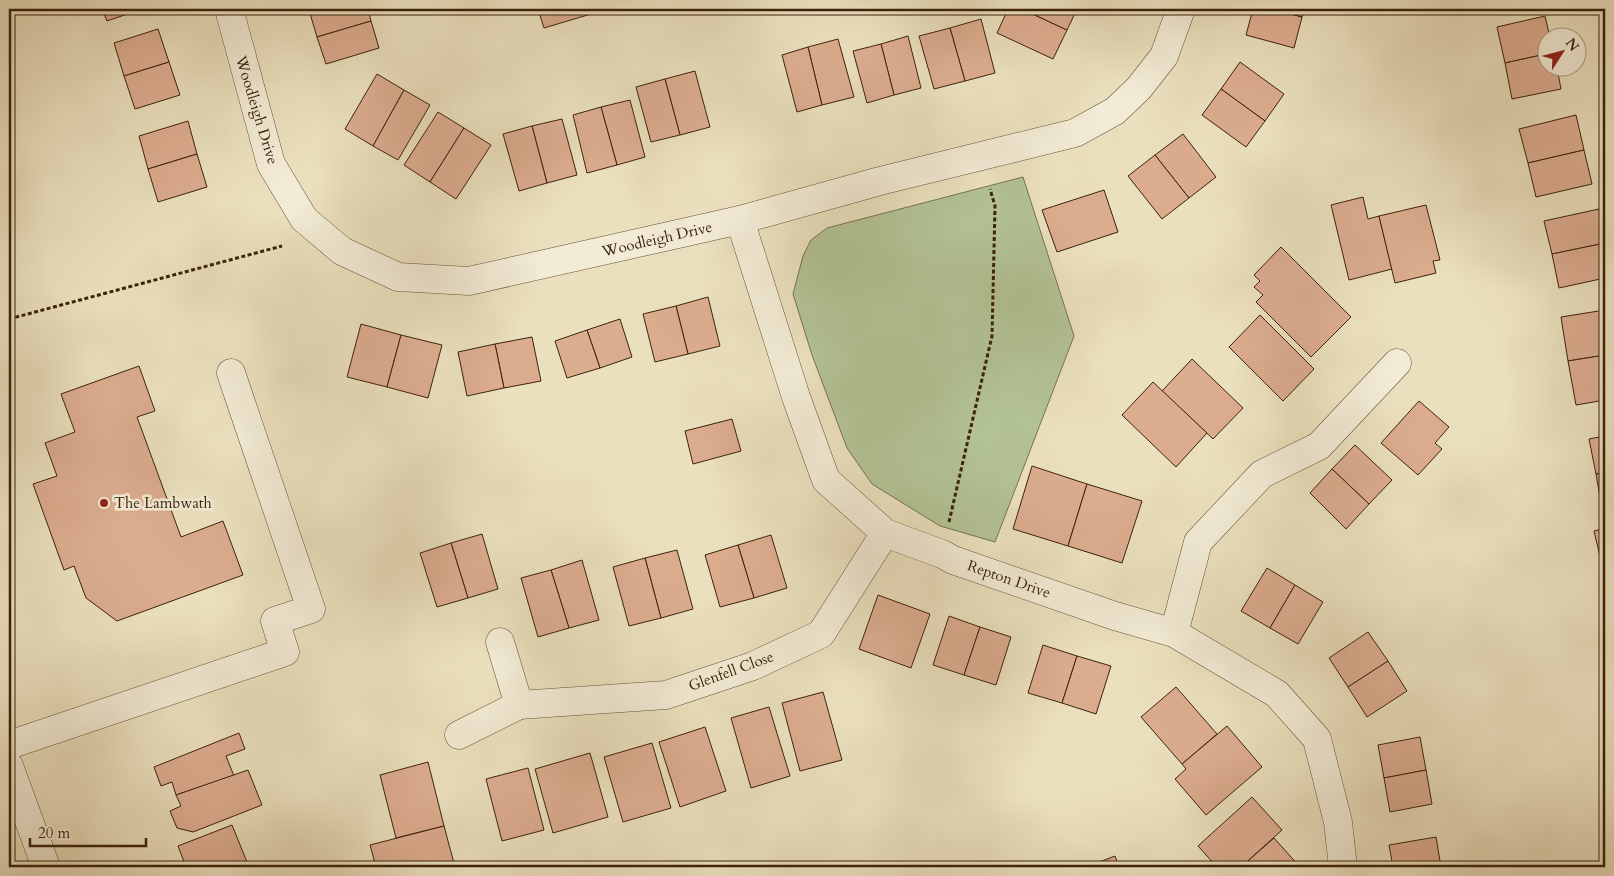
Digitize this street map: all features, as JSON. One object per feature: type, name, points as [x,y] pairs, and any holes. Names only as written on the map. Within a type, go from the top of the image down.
[{"type":"street","name":"Woodleigh Drive","points":[[229,9],[271,164],[304,219],[342,251],[398,277],[469,282],[740,220],[880,181],[1075,133],[1115,111],[1139,88],[1164,56],[1181,9]]},
{"type":"street","name":"Repton Drive","points":[[740,220],[796,397],[826,480],[885,533],[942,554],[953,560],[1115,616],[1174,633],[1277,694],[1317,740],[1338,822],[1343,867]]},
{"type":"street","points":[[1174,633],[1198,542],[1262,474],[1319,446],[1397,363]]},
{"type":"street","points":[[9,745],[285,652],[275,621],[311,609],[231,373]]},
{"type":"street","name":"Glenfell Close","points":[[459,735],[519,705],[666,695],[762,662],[821,634],[885,533]]},
{"type":"street","points":[[500,642],[519,705]]},
{"type":"street","points":[[9,766],[46,867]]},
{"type":"path","points":[[942,554],[992,336],[995,206],[981,156]]},
{"type":"path","points":[[9,319],[282,246],[304,219]]},
{"type":"green space","points":[[1023,177],[1074,336],[995,542],[940,526],[872,484],[847,448],[812,355],[793,294],[803,256],[811,240],[827,228]]},
{"type":"building","points":[[102,9],[142,9],[107,21]]},
{"type":"building","points":[[368,9],[371,21],[317,37],[309,10]]},
{"type":"building","points":[[538,9],[589,9],[591,14],[544,28]]},
{"type":"building","points":[[1008,9],[1022,9],[1067,30],[1053,59],[997,33]]},
{"type":"building","points":[[1022,9],[1077,9],[1067,30]]},
{"type":"building","points":[[1253,9],[1273,9],[1302,17],[1294,48],[1246,35]]},
{"type":"building","points":[[1273,9],[1304,9],[1302,17]]},
{"type":"building","points":[[1545,16],[1548,28],[1536,28],[1536,56],[1505,63],[1497,27]]},
{"type":"building","points":[[981,19],[995,73],[965,81],[950,28]]},
{"type":"building","points":[[371,21],[379,48],[326,64],[317,37]]},
{"type":"building","points":[[950,28],[965,81],[934,89],[919,36]]},
{"type":"building","points":[[158,29],[169,62],[124,76],[114,43]]},
{"type":"building","points":[[908,36],[921,88],[894,95],[881,44]]},
{"type":"building","points":[[838,39],[854,97],[822,105],[808,47]]},
{"type":"building","points":[[881,44],[894,95],[867,103],[853,51]]},
{"type":"building","points":[[808,47],[822,105],[797,112],[782,55]]},
{"type":"building","points":[[1536,56],[1536,78],[1559,78],[1561,89],[1512,99],[1505,63]]},
{"type":"building","points":[[169,62],[180,95],[135,109],[124,76]]},
{"type":"building","points":[[1240,62],[1284,94],[1265,121],[1221,89]]},
{"type":"building","points":[[695,71],[710,127],[680,135],[665,79]]},
{"type":"building","points":[[377,74],[404,90],[373,146],[345,129]]},
{"type":"building","points":[[665,79],[680,135],[651,142],[636,87]]},
{"type":"building","points":[[1221,89],[1265,121],[1246,147],[1202,115]]},
{"type":"building","points":[[404,90],[430,105],[398,160],[373,146]]},
{"type":"building","points":[[630,100],[645,157],[617,165],[601,107]]},
{"type":"building","points":[[601,107],[617,165],[587,173],[573,115]]},
{"type":"building","points":[[438,112],[464,128],[430,182],[404,165]]},
{"type":"building","points":[[1576,115],[1584,150],[1528,163],[1519,129]]},
{"type":"building","points":[[562,119],[577,175],[547,183],[532,126]]},
{"type":"building","points":[[188,121],[197,154],[148,169],[139,136]]},
{"type":"building","points":[[532,126],[547,183],[519,191],[503,134]]},
{"type":"building","points":[[464,128],[491,145],[456,199],[430,182]]},
{"type":"building","points":[[1183,134],[1216,177],[1189,198],[1155,155]]},
{"type":"building","points":[[1584,150],[1592,184],[1536,197],[1528,163]]},
{"type":"building","points":[[197,154],[207,187],[158,202],[148,169]]},
{"type":"building","points":[[1155,155],[1189,198],[1162,219],[1128,176]]},
{"type":"building","points":[[1104,190],[1118,232],[1057,252],[1042,210]]},
{"type":"building","points":[[1363,197],[1368,219],[1379,216],[1392,269],[1349,280],[1331,205]]},
{"type":"building","points":[[1426,205],[1440,260],[1433,261],[1436,273],[1395,283],[1379,216]]},
{"type":"building","points":[[1599,209],[1605,243],[1552,254],[1544,221]]},
{"type":"building","points":[[1605,243],[1605,278],[1559,288],[1552,254]]},
{"type":"building","points":[[1281,247],[1351,317],[1311,357],[1256,302],[1263,295],[1254,287],[1260,281],[1254,275]]},
{"type":"building","points":[[708,297],[720,346],[688,354],[676,306]]},
{"type":"building","points":[[676,306],[688,354],[655,362],[643,314]]},
{"type":"building","points":[[1605,310],[1605,355],[1568,361],[1561,317]]},
{"type":"building","points":[[1260,315],[1314,369],[1283,401],[1229,347]]},
{"type":"building","points":[[620,319],[632,357],[600,368],[587,330]]},
{"type":"building","points":[[361,324],[401,335],[387,387],[347,377]]},
{"type":"building","points":[[587,330],[600,368],[567,378],[555,341]]},
{"type":"building","points":[[401,335],[442,345],[428,398],[387,387]]},
{"type":"building","points":[[532,337],[541,381],[504,388],[495,344]]},
{"type":"building","points":[[495,344],[504,388],[467,396],[458,352]]},
{"type":"building","points":[[1605,355],[1605,400],[1576,405],[1568,361]]},
{"type":"building","points":[[1192,359],[1243,408],[1213,439],[1162,391]]},
{"type":"building","name":"The Lambwath","points":[[139,366],[155,411],[137,417],[181,537],[223,521],[243,575],[117,621],[86,598],[74,566],[64,570],[33,484],[57,476],[45,443],[75,432],[61,394]]},
{"type":"building","points":[[1153,382],[1207,433],[1176,467],[1122,415]]},
{"type":"building","points":[[1419,401],[1449,427],[1435,443],[1442,449],[1418,475],[1381,443]]},
{"type":"building","points":[[732,419],[741,451],[693,464],[685,431]]},
{"type":"building","points":[[1605,436],[1605,473],[1596,474],[1589,439]]},
{"type":"building","points":[[1355,445],[1392,480],[1369,504],[1332,469]]},
{"type":"building","points":[[1032,466],[1087,484],[1068,546],[1013,529]]},
{"type":"building","points":[[1332,469],[1369,504],[1346,529],[1310,493]]},
{"type":"building","points":[[1605,473],[1605,509],[1602,509],[1596,474]]},
{"type":"building","points":[[1087,484],[1142,501],[1122,563],[1068,546]]},
{"type":"building","points":[[1605,528],[1605,564],[1602,565],[1594,531]]},
{"type":"building","points":[[482,534],[498,589],[468,598],[451,543]]},
{"type":"building","points":[[771,535],[787,588],[754,598],[738,545]]},
{"type":"building","points":[[451,543],[468,598],[437,607],[420,553]]},
{"type":"building","points":[[738,545],[754,598],[720,607],[705,555]]},
{"type":"building","points":[[677,550],[693,609],[661,618],[645,558]]},
{"type":"building","points":[[645,558],[661,618],[629,626],[613,567]]},
{"type":"building","points":[[582,560],[599,620],[569,628],[551,570]]},
{"type":"building","points":[[1267,568],[1295,585],[1270,628],[1241,611]]},
{"type":"building","points":[[551,570],[569,628],[538,637],[521,578]]},
{"type":"building","points":[[1295,585],[1323,602],[1298,644],[1270,628]]},
{"type":"building","points":[[878,595],[930,614],[911,668],[859,649]]},
{"type":"building","points":[[949,616],[980,627],[964,675],[933,665]]},
{"type":"building","points":[[980,627],[1011,637],[996,685],[964,675]]},
{"type":"building","points":[[1368,632],[1388,661],[1348,687],[1329,658]]},
{"type":"building","points":[[1043,645],[1077,656],[1062,703],[1028,693]]},
{"type":"building","points":[[1077,656],[1111,666],[1096,714],[1062,703]]},
{"type":"building","points":[[1388,661],[1407,691],[1367,717],[1348,687]]},
{"type":"building","points":[[1176,687],[1217,734],[1182,764],[1141,717]]},
{"type":"building","points":[[823,692],[842,760],[800,771],[782,703]]},
{"type":"building","points":[[769,707],[790,776],[751,788],[731,718]]},
{"type":"building","points":[[1227,726],[1262,767],[1206,815],[1175,779],[1186,769],[1182,764]]},
{"type":"building","points":[[705,727],[726,791],[680,807],[659,742]]},
{"type":"building","points":[[239,733],[245,749],[226,756],[234,776],[176,795],[172,782],[161,786],[154,767]]},
{"type":"building","points":[[1420,737],[1426,770],[1384,778],[1378,745]]},
{"type":"building","points":[[652,743],[671,808],[623,822],[604,757]]},
{"type":"building","points":[[590,753],[608,817],[553,833],[535,769]]},
{"type":"building","points":[[428,762],[444,826],[396,838],[380,775]]},
{"type":"building","points":[[528,768],[544,830],[502,841],[486,779]]},
{"type":"building","points":[[248,770],[262,805],[193,832],[177,828],[170,811],[181,806],[176,795]]},
{"type":"building","points":[[1426,770],[1432,804],[1390,812],[1384,778]]},
{"type":"building","points":[[1252,797],[1282,830],[1241,867],[1217,867],[1198,846]]},
{"type":"building","points":[[232,825],[249,867],[186,867],[178,846]]},
{"type":"building","points":[[444,826],[455,867],[376,867],[370,845]]},
{"type":"building","points":[[1436,837],[1441,867],[1393,867],[1389,845]]},
{"type":"building","points":[[1274,838],[1300,867],[1241,867]]},
{"type":"building","points":[[1115,856],[1119,867],[1089,867],[1089,866]]},
{"type":"place","name":"The Lambwath","points":[[104,503]]}]
